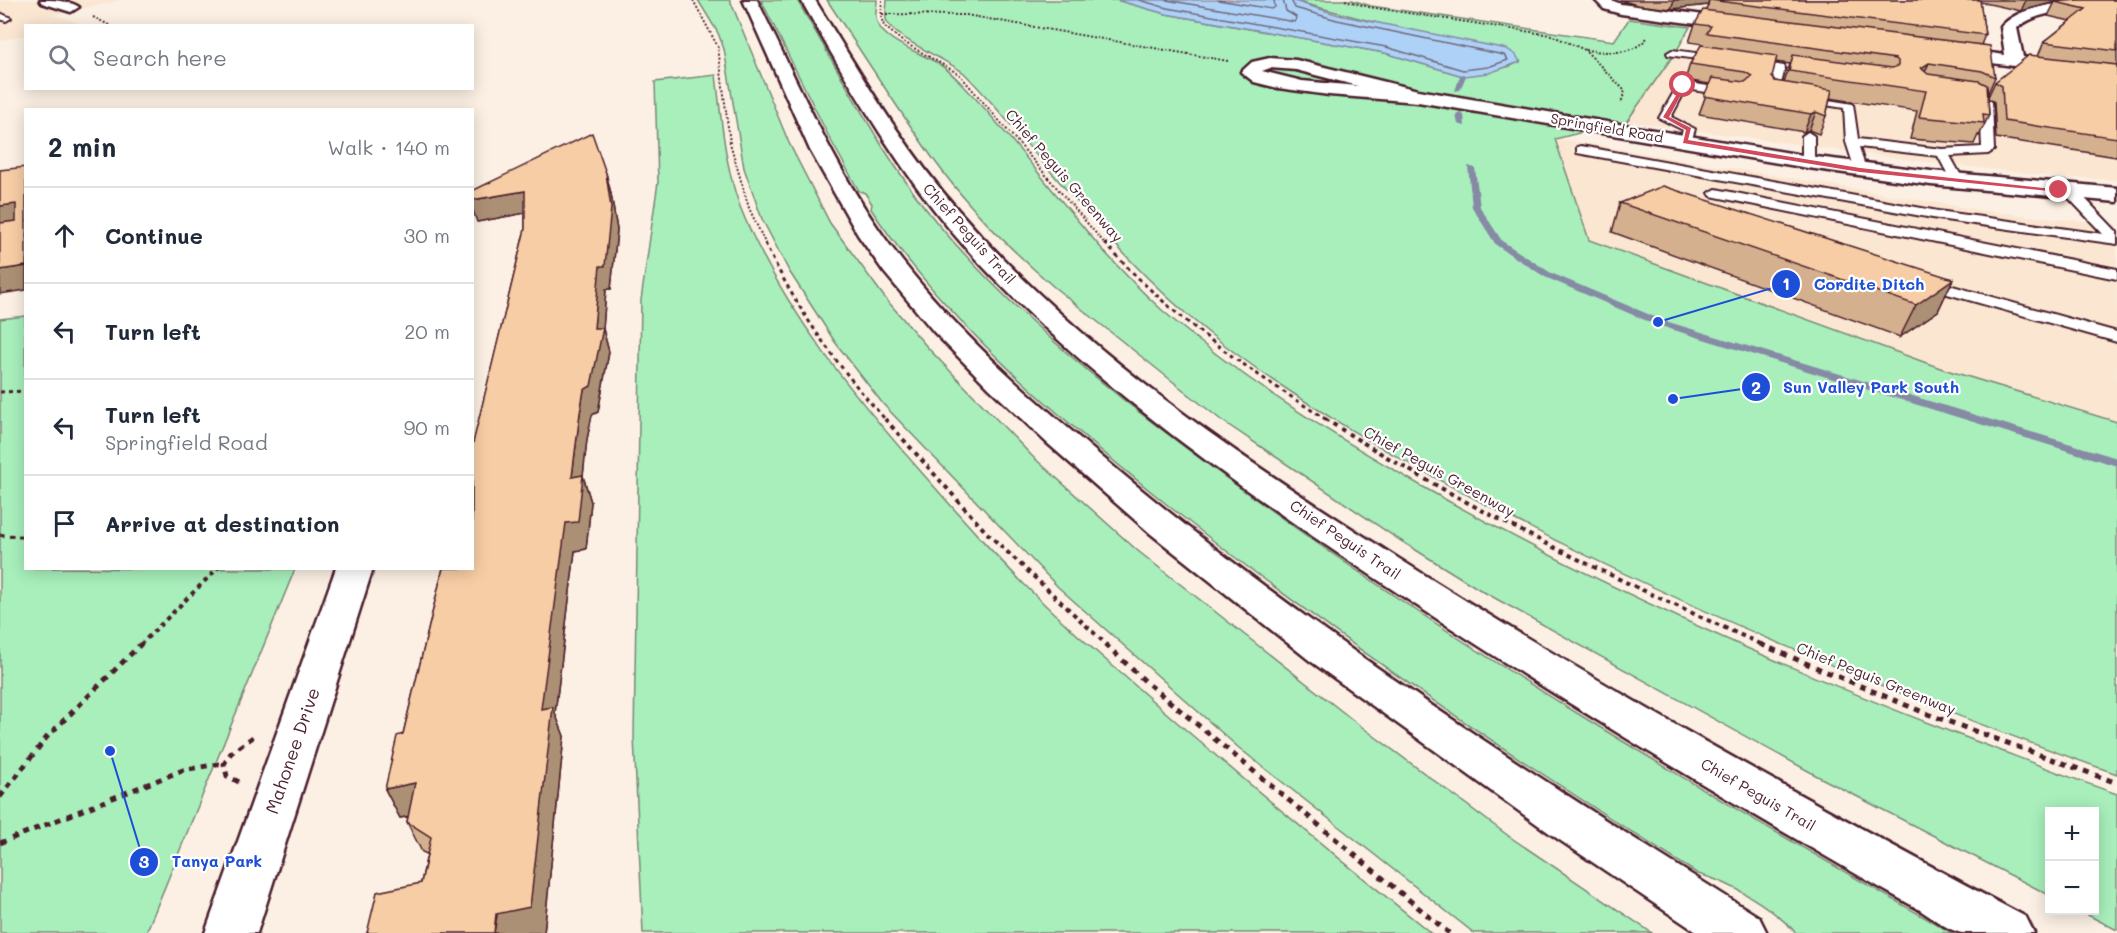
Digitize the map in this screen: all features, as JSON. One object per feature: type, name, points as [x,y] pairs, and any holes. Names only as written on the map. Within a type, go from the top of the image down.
[{"type":"main road","points":[[47,0],[71,7]]},
{"type":"main road","points":[[750,0],[822,155],[872,237],[958,341],[1026,407],[1146,513],[1292,628],[1542,803],[1741,933]]},
{"type":"main road","name":"Chief Peguis Trail","points":[[808,0],[905,157],[953,219],[1030,299],[1133,387],[1298,509],[1491,636],[1755,793],[2008,933]]},
{"type":"main road","points":[[1602,0],[1602,3],[1615,8],[1755,27]]},
{"type":"main road","points":[[2015,61],[2009,27],[2015,20],[2033,13],[2063,8],[2117,6]]},
{"type":"main road","points":[[1932,50],[2117,75]]},
{"type":"main road","name":"Springfield Road","points":[[1258,66],[1270,63],[1296,65],[1418,96],[1860,170],[2117,195]]},
{"type":"main road","name":"Mahonee Drive","points":[[231,933],[354,570]]},
{"type":"lane","points":[[1672,52],[1786,69],[1773,94],[1849,106],[1852,142],[1860,170]]},
{"type":"lane","points":[[1678,69],[1676,81],[1683,85],[1739,94]]},
{"type":"lane","points":[[1683,85],[1665,117],[1689,129],[1685,142]]},
{"type":"lane","points":[[1852,142],[1942,153],[1988,150],[1986,102],[1962,94]]},
{"type":"lane","points":[[1808,136],[1808,162]]},
{"type":"lane","points":[[1581,150],[1938,215],[2117,240]]},
{"type":"lane","points":[[1942,153],[1958,181]]},
{"type":"lane","points":[[2070,191],[2117,240]]},
{"type":"lane","points":[[1716,193],[2117,274]]},
{"type":"lane","points":[[1912,279],[2117,337]]},
{"type":"path","points":[[693,0],[711,29],[718,47],[730,143],[749,208],[777,268],[816,329],[863,394],[987,533],[1146,682],[1449,933]]},
{"type":"path","points":[[882,0],[882,14],[921,12],[966,15],[1258,66]]},
{"type":"path","points":[[1344,0],[1369,7],[1534,32],[1570,42],[1585,50],[1625,91],[1611,129]]},
{"type":"path","name":"Chief Peguis Greenway","points":[[882,14],[881,19],[885,27],[894,36],[940,60],[959,74],[1107,246],[1139,279],[1197,331],[1304,407],[1389,460],[1484,513],[1606,575],[1780,653],[1915,709],[2117,783]]},
{"type":"path","points":[[1585,50],[1634,50],[1643,45],[1661,15]]},
{"type":"path","points":[[0,392],[24,391]]},
{"type":"path","points":[[0,535],[24,537]]},
{"type":"path","points":[[0,797],[47,737],[216,570]]},
{"type":"path","points":[[0,843],[183,770],[225,763]]},
{"type":"shaded area","points":[[0,0],[122,0],[53,15],[80,23],[76,24],[24,24],[24,35],[0,41]]},
{"type":"shaded area","points":[[1677,50],[2117,113],[2117,180],[2060,177],[1911,160],[1627,121]]},
{"type":"shaded area","points":[[1554,138],[1985,211],[2117,225],[2117,422],[1943,369],[1589,241]]},
{"type":"green space","points":[[698,0],[730,0],[789,143],[830,223],[885,298],[928,348],[1032,456],[1138,551],[1358,724],[1510,837],[1652,933],[1474,933],[1239,748],[1058,587],[883,404],[835,342],[789,271],[762,219],[744,168],[724,49],[718,33]]},
{"type":"green space","points":[[761,0],[797,0],[863,115],[899,171],[938,224],[1010,301],[1049,337],[1173,439],[1342,560],[1512,673],[1687,780],[1952,933],[1796,933],[1764,905],[1724,883],[1698,874],[1495,743],[1363,652],[1170,507],[1048,405],[1009,369],[935,292],[901,251],[871,209],[872,204],[865,193],[859,191],[828,135]]},
{"type":"green space","points":[[827,0],[877,0],[876,17],[881,29],[895,41],[939,64],[959,81],[1112,260],[1162,310],[1192,336],[1256,383],[1356,448],[1553,557],[1685,620],[1818,679],[2117,794],[2117,930],[2088,915],[2099,915],[2099,807],[2045,807],[2045,893],[1821,778],[1482,591],[1398,539],[1221,420],[1054,287],[991,227],[961,194],[934,160]]},
{"type":"green space","points":[[887,0],[1116,0],[1166,14],[1385,53],[1463,76],[1511,66],[1520,61],[1291,0],[1352,0],[1371,6],[1614,41],[1629,19],[1690,27],[1677,50],[1627,121],[1555,139],[1589,240],[1943,369],[2117,422],[2117,774],[1882,686],[1652,587],[1464,493],[1351,430],[1243,359],[1162,292],[1098,226],[964,73],[908,40],[890,26],[886,19]]},
{"type":"green space","points":[[716,75],[729,168],[746,221],[763,256],[803,322],[848,385],[873,415],[979,537],[1062,621],[1247,782],[1431,933],[643,933],[634,737],[641,300],[658,182],[655,82]]},
{"type":"green space","points":[[24,316],[24,570],[295,570],[146,933],[0,933],[0,319]]},
{"type":"water","points":[[1116,0],[1291,0],[1339,15],[1507,49],[1516,55],[1520,62],[1489,73],[1463,76],[1385,53],[1166,14]]},
{"type":"building","points":[[1710,0],[1980,0],[1985,35]]},
{"type":"building","points":[[2117,0],[2117,51],[2044,42],[2086,9],[2055,2]]},
{"type":"building","points":[[1703,10],[1990,46],[1995,77],[1982,71],[1929,63],[1921,68],[1928,74],[1979,81],[1987,85],[1989,115],[1983,114],[1984,123],[1919,117],[1926,91],[1789,71],[1793,55],[1892,68],[1898,66],[1898,61],[1707,33],[1711,26],[1695,24]]},
{"type":"building","points":[[1701,45],[1777,56],[1772,77],[1775,81],[1832,90],[1826,116],[1816,112],[1811,114],[1704,96],[1712,78],[1745,82],[1752,76],[1745,72],[1690,64]]},
{"type":"building","points":[[2029,55],[2117,65],[2117,138],[2004,121],[2002,86],[1995,82]]},
{"type":"building","points":[[592,133],[606,173],[611,208],[605,266],[600,266],[594,328],[603,328],[591,386],[584,390],[572,477],[583,475],[578,522],[566,523],[541,709],[553,707],[530,907],[496,914],[494,933],[367,933],[377,892],[421,883],[431,837],[407,822],[415,783],[385,789],[397,736],[403,734],[443,570],[474,570],[474,439],[525,229],[525,191],[474,200],[474,190]]},
{"type":"building","points":[[24,167],[24,266],[0,270],[0,223],[16,221],[16,204],[0,206],[0,170]]},
{"type":"building","points":[[1663,186],[1953,279],[1916,305],[1620,203]]},
{"type":"waterway","points":[[1457,90],[1463,76]]},
{"type":"waterway","points":[[1460,115],[1462,124]]},
{"type":"waterway","points":[[1471,168],[1476,207],[1499,243],[1548,275],[1658,322],[2117,462]]},
{"type":"place","name":"Cordite Ditch","points":[[1658,322]]},
{"type":"place","name":"Sun Valley Park South","points":[[1673,399]]},
{"type":"place","name":"Tanya Park","points":[[110,751]]},
{"type":"route","points":[[1683,85],[1665,117],[1689,129],[1685,142],[1860,170],[2059,190]]}]
